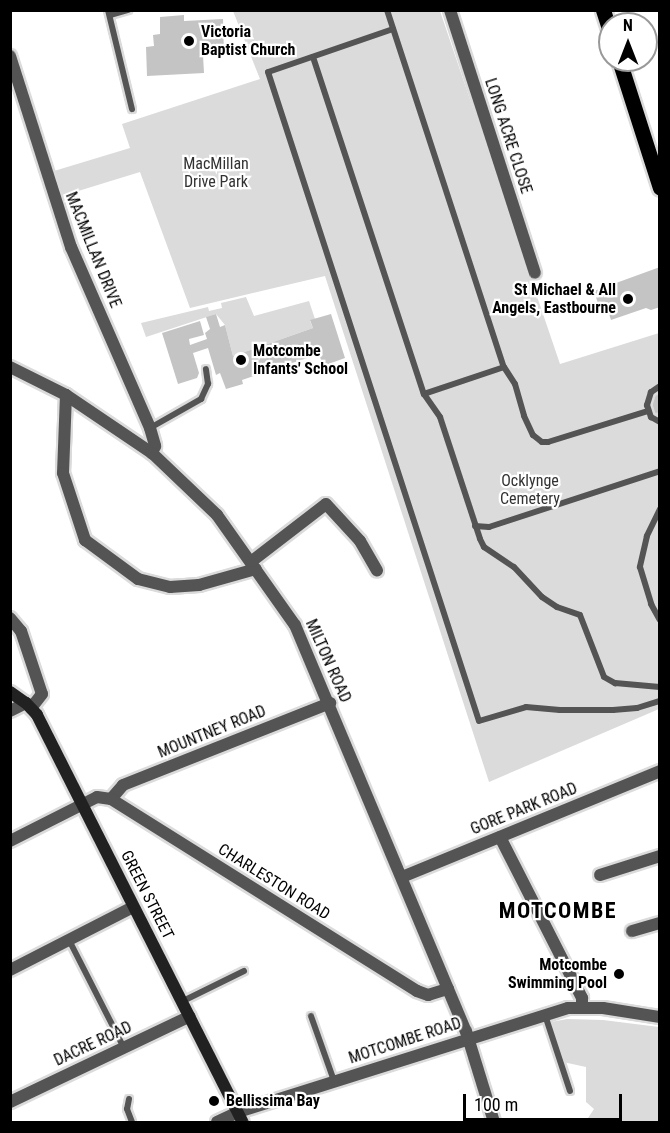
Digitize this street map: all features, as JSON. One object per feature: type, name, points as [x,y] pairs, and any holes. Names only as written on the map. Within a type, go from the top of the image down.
[{"type":"main road","points":[[623,72],[660,188]]},
{"type":"street","name":"LONG ACRE CLOSE","points":[[450,10],[535,273]]},
{"type":"street","name":"MACMILLAN DRIVE","points":[[10,56],[71,247],[150,428],[154,446],[152,453]]},
{"type":"street","name":"MILTON ROAD","points":[[10,367],[66,394],[152,453],[217,515],[295,624],[468,1037],[494,1122]]},
{"type":"street","points":[[66,394],[63,473],[85,540],[138,579],[170,587],[199,585],[254,565],[326,504],[360,541],[377,571]]},
{"type":"street","points":[[10,618],[21,631],[42,694],[29,705],[10,711]]},
{"type":"street","name":"GREEN STREET","points":[[10,692],[29,705],[83,804],[241,1117]]},
{"type":"street","name":"MOUNTNEY ROAD","points":[[111,800],[123,785],[330,703]]},
{"type":"street","name":"GORE PARK ROAD","points":[[402,877],[660,771]]},
{"type":"street","points":[[10,842],[97,798],[111,800]]},
{"type":"street","name":"CHARLESTON ROAD","points":[[111,800],[417,991],[428,994],[448,989]]},
{"type":"street","points":[[500,837],[582,998],[582,1006],[660,1017]]},
{"type":"street","points":[[600,875],[660,856]]},
{"type":"street","points":[[10,970],[133,907]]},
{"type":"street","points":[[632,931],[660,923]]},
{"type":"street","name":"MOTCOMBE ROAD","points":[[217,1122],[241,1117],[468,1037],[582,1006]]},
{"type":"street","name":"DACRE ROAD","points":[[10,1102],[190,1016]]},
{"type":"lane","points":[[128,10],[109,13],[132,109]]},
{"type":"lane","points":[[387,10],[504,367],[515,384],[524,417],[533,435],[542,442],[548,442],[648,411]]},
{"type":"lane","points":[[393,29],[268,72],[479,721],[526,707],[560,710],[613,710],[637,708],[660,701]]},
{"type":"lane","points":[[313,57],[424,394],[440,417],[484,547],[514,567],[542,597],[558,607],[580,615],[604,677],[615,683],[660,687]]},
{"type":"lane","points":[[424,394],[504,367]]},
{"type":"lane","points":[[150,428],[201,399],[208,384],[206,369]]},
{"type":"lane","points":[[660,386],[648,398],[648,411],[660,422]]},
{"type":"lane","points":[[475,526],[489,528],[660,471]]},
{"type":"lane","points":[[660,509],[646,536],[640,567],[651,604],[660,620]]},
{"type":"lane","points":[[69,940],[124,1048]]},
{"type":"lane","points":[[183,1001],[244,971]]},
{"type":"lane","points":[[545,1015],[570,1091]]},
{"type":"lane","points":[[311,1016],[335,1082]]},
{"type":"lane","points":[[129,1099],[127,1109],[132,1122]]},
{"type":"green space","name":"Ocklynge Cemetery","points":[[233,11],[440,11],[560,364],[659,333],[659,709],[489,782],[325,276],[190,308],[140,172],[62,196],[54,171],[130,148],[122,124],[260,79]]},
{"type":"green space","points":[[246,297],[254,316],[309,301],[315,319],[310,321],[313,328],[233,356],[225,325],[216,314],[146,337],[141,323],[208,307],[209,311],[222,308],[221,303]]},
{"type":"green space","points":[[567,1019],[603,1020],[659,1027],[659,1122],[586,1121],[594,1109],[586,1102],[586,1067],[563,1062],[551,1022]]},
{"type":"building","name":"Victoria Baptist Church","points":[[184,15],[184,21],[223,19],[224,54],[203,55],[204,73],[147,76],[146,47],[154,46],[153,35],[160,34],[160,17]]},
{"type":"building","name":"St Michael & All Angels, Eastbourne","points":[[660,267],[660,307],[651,310],[646,308],[611,320],[608,311],[601,313],[594,291]]},
{"type":"building","points":[[216,314],[220,327],[225,325],[233,356],[313,328],[310,320],[331,314],[345,358],[323,366],[319,354],[242,380],[243,384],[226,389],[220,373],[216,375],[208,348],[193,353],[199,373],[197,378],[178,384],[162,333],[200,321],[204,335],[189,339],[190,345],[207,339],[205,333],[210,329],[206,317]]},
{"type":"building","points":[[660,394],[660,412],[655,413],[650,397]]},
{"type":"place","name":"Victoria Baptist Church","points":[[189,41]]},
{"type":"place","name":"St Michael & All Angels, Eastbourne","points":[[628,299]]},
{"type":"place","name":"Motcombe Infants' School","points":[[241,360]]},
{"type":"place","name":"Motcombe Swimming Pool","points":[[619,974]]},
{"type":"place","name":"Bellissima Bay","points":[[214,1101]]},
{"type":"district","name":"MOTCOMBE","points":[[558,911]]},
{"type":"park label","name":"MacMillan Drive Park","points":[[216,173]]}]
